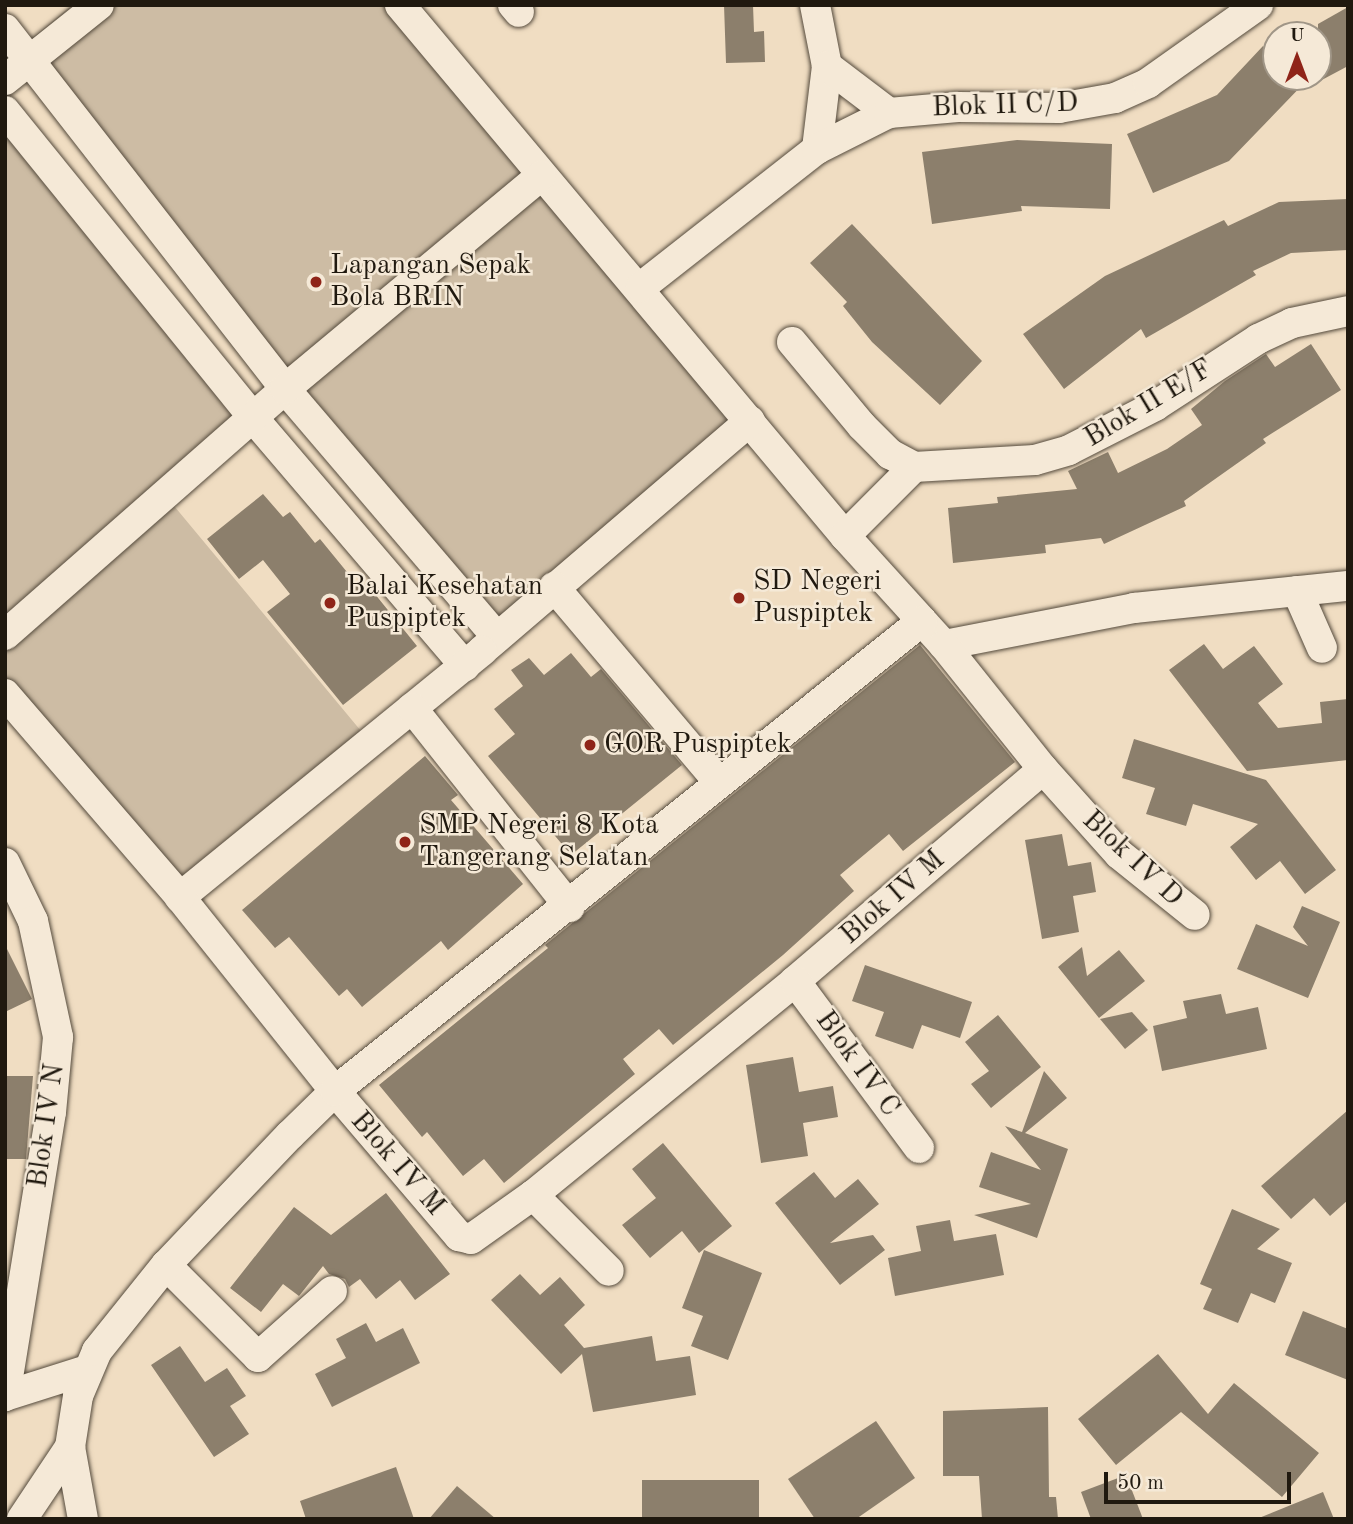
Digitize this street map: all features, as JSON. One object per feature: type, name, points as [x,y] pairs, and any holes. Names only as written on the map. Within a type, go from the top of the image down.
[{"type":"street","points":[[5,80],[99,5]]},
{"type":"street","name":"Blok IV D","points":[[400,5],[541,176],[640,287],[845,536],[944,645],[1043,769],[1119,854],[1195,915]]},
{"type":"street","points":[[815,5],[827,66],[817,149]]},
{"type":"street","name":"Blok II C/D","points":[[640,287],[817,149],[889,113],[958,107],[1059,108],[1115,98],[1148,83],[1258,5]]},
{"type":"street","points":[[5,29],[32,60],[285,389],[497,637]]},
{"type":"street","points":[[827,66],[889,113]]},
{"type":"street","points":[[5,111],[254,419],[465,666]]},
{"type":"street","points":[[5,635],[285,389],[541,176]]},
{"type":"street","name":"Blok II E/F","points":[[914,467],[1035,460],[1069,450],[1155,406],[1258,339],[1292,323],[1348,311]]},
{"type":"street","points":[[792,342],[862,426],[890,454],[914,467],[845,536]]},
{"type":"street","points":[[180,897],[465,666],[750,421]]},
{"type":"street","points":[[944,645],[1134,608],[1348,586]]},
{"type":"street","points":[[554,587],[719,782]]},
{"type":"street","points":[[1297,591],[1322,648]]},
{"type":"street","name":"Blok IV M","points":[[922,621],[719,782],[570,907],[335,1091],[465,1240],[533,1195],[795,981],[1043,769]]},
{"type":"street","points":[[5,694],[180,897],[335,1091],[166,1265],[118,1323],[87,1370],[78,1396],[70,1447],[83,1519]]},
{"type":"street","points":[[412,708],[570,907]]},
{"type":"street","name":"Blok IV N","points":[[5,863],[33,921],[58,1037],[51,1112],[5,1396]]},
{"type":"street","name":"Blok IV C","points":[[795,981],[919,1148]]},
{"type":"street","points":[[533,1195],[609,1271]]},
{"type":"street","points":[[166,1265],[258,1357],[332,1292]]},
{"type":"street","points":[[5,1396],[87,1370]]},
{"type":"street","points":[[22,1519],[70,1447]]},
{"type":"shaded area","points":[[72,5],[396,5],[738,423],[493,622],[18,50]]},
{"type":"shaded area","points":[[5,124],[252,424],[165,495],[371,743],[179,898],[5,688]]},
{"type":"building","points":[[724,5],[753,5],[754,32],[764,31],[765,62],[726,63]]},
{"type":"building","points":[[1348,7],[1348,66],[1332,75],[1332,21],[1323,21]]},
{"type":"building","points":[[1262,47],[1262,91],[1296,91],[1229,161],[1153,193],[1127,134],[1217,95]]},
{"type":"building","points":[[1017,140],[1112,144],[1110,209],[1021,206],[1022,211],[932,224],[922,152]]},
{"type":"building","points":[[1348,199],[1348,250],[1291,253],[1253,271],[1256,275],[1146,338],[1141,329],[1064,389],[1023,334],[1105,276],[1224,220],[1228,226],[1279,202]]},
{"type":"building","points":[[852,224],[982,361],[940,405],[872,342],[843,306],[847,302],[810,263]]},
{"type":"building","points":[[1311,344],[1341,390],[1263,439],[1266,443],[1184,501],[1186,506],[1104,544],[1101,538],[1045,545],[1046,553],[953,563],[948,508],[998,503],[997,497],[1077,489],[1068,471],[1108,452],[1118,473],[1167,449],[1202,425],[1191,409],[1225,381],[1266,354],[1275,367]]},
{"type":"building","name":"Balai Kesehatan Puspiptek","points":[[263,494],[283,517],[290,512],[315,543],[320,539],[360,588],[366,583],[417,646],[343,705],[267,612],[290,594],[263,560],[239,579],[207,539]]},
{"type":"building","points":[[1204,644],[1223,669],[1254,646],[1283,684],[1258,703],[1278,728],[1322,723],[1320,702],[1348,699],[1348,760],[1247,771],[1169,670]]},
{"type":"building","points":[[920,645],[1015,762],[903,851],[889,834],[840,875],[854,891],[783,955],[673,1045],[659,1029],[623,1059],[635,1074],[504,1183],[484,1159],[463,1176],[427,1132],[422,1137],[379,1085],[548,948],[545,945]]},
{"type":"building","name":"GOR Puspiptek","points":[[571,653],[591,677],[601,669],[682,765],[571,855],[488,756],[515,734],[494,709],[523,686],[511,670],[529,658],[544,675]]},
{"type":"building","points":[[1134,739],[1266,780],[1336,870],[1305,894],[1280,861],[1256,880],[1230,847],[1258,824],[1193,804],[1186,826],[1146,814],[1155,788],[1122,778]]},
{"type":"building","name":"SMP Negeri 8 Kota Tangerang Selatan","points":[[425,756],[458,795],[451,800],[523,884],[448,950],[441,941],[362,1007],[347,989],[339,996],[289,937],[275,948],[242,910]]},
{"type":"building","points":[[1062,834],[1068,866],[1091,862],[1096,892],[1073,896],[1079,932],[1042,939],[1025,840]]},
{"type":"building","points":[[1302,906],[1340,922],[1308,998],[1237,969],[1256,924],[1308,946],[1293,927]]},
{"type":"building","points":[[5,945],[32,999],[5,1012]]},
{"type":"building","points":[[1082,947],[1087,976],[1119,950],[1145,981],[1099,1018],[1058,967]]},
{"type":"building","points":[[865,965],[972,1002],[960,1038],[922,1025],[913,1049],[875,1036],[884,1012],[852,1001]]},
{"type":"building","points":[[1221,994],[1226,1014],[1258,1007],[1267,1049],[1162,1071],[1153,1026],[1187,1018],[1183,1001]]},
{"type":"building","points":[[1132,1012],[1148,1030],[1125,1049],[1100,1019]]},
{"type":"building","points":[[998,1015],[1041,1067],[991,1108],[971,1084],[989,1071],[965,1042]]},
{"type":"building","points":[[793,1057],[799,1092],[833,1086],[838,1117],[803,1123],[808,1156],[761,1163],[746,1065]]},
{"type":"building","points":[[1044,1071],[1067,1098],[1025,1133],[1068,1149],[1037,1238],[974,1215],[1031,1204],[979,1187],[991,1152],[1041,1170],[1005,1126],[1022,1132]]},
{"type":"building","points":[[5,1076],[33,1076],[26,1159],[5,1159]]},
{"type":"building","points":[[1348,1110],[1348,1200],[1330,1216],[1314,1198],[1291,1219],[1261,1186]]},
{"type":"building","points":[[663,1143],[732,1226],[699,1253],[682,1231],[650,1258],[622,1225],[656,1198],[632,1169]]},
{"type":"building","points":[[814,1172],[835,1198],[858,1179],[879,1204],[830,1243],[873,1235],[885,1250],[840,1285],[775,1203]]},
{"type":"building","points":[[386,1193],[450,1274],[415,1300],[400,1280],[376,1299],[360,1279],[349,1287],[345,1279],[329,1274],[323,1266],[299,1296],[283,1284],[261,1312],[230,1288],[294,1207],[331,1235]]},
{"type":"building","points":[[1232,1209],[1280,1229],[1257,1249],[1292,1263],[1275,1303],[1251,1293],[1238,1323],[1203,1309],[1212,1289],[1200,1284]]},
{"type":"building","points":[[950,1220],[954,1241],[996,1234],[1004,1275],[895,1296],[888,1258],[921,1251],[916,1226]]},
{"type":"building","points":[[704,1250],[762,1273],[728,1360],[691,1346],[703,1316],[682,1308]]},
{"type":"building","points":[[520,1274],[540,1295],[560,1277],[585,1305],[564,1325],[584,1348],[652,1336],[656,1361],[690,1356],[696,1395],[593,1412],[582,1354],[561,1374],[491,1300]]},
{"type":"building","points":[[1303,1311],[1348,1329],[1348,1380],[1285,1355]]},
{"type":"building","points":[[366,1323],[376,1342],[403,1328],[420,1363],[332,1407],[315,1374],[346,1358],[336,1339]]},
{"type":"building","points":[[180,1346],[205,1382],[227,1368],[246,1396],[230,1406],[249,1434],[214,1457],[151,1365]]},
{"type":"building","points":[[1158,1354],[1208,1414],[1234,1383],[1319,1453],[1282,1497],[1181,1412],[1116,1465],[1078,1419]]},
{"type":"building","points":[[1048,1407],[1049,1497],[1056,1497],[1058,1519],[982,1519],[979,1476],[943,1476],[943,1411]]},
{"type":"building","points":[[876,1421],[915,1478],[856,1519],[815,1519],[788,1479]]},
{"type":"building","points":[[396,1467],[414,1519],[306,1519],[300,1501]]},
{"type":"building","points":[[1126,1475],[1143,1519],[1091,1519],[1081,1492]]},
{"type":"building","points":[[642,1480],[759,1480],[759,1519],[642,1519]]},
{"type":"building","points":[[457,1486],[496,1519],[429,1519]]},
{"type":"building","points":[[1323,1492],[1334,1519],[1259,1519],[1259,1518]]},
{"type":"place","name":"Lapangan Sepak Bola BRIN","points":[[316,282]]},
{"type":"place","name":"SD Negeri Puspiptek","points":[[739,598]]},
{"type":"place","name":"Balai Kesehatan Puspiptek","points":[[330,603]]},
{"type":"place","name":"GOR Puspiptek","points":[[590,745]]},
{"type":"place","name":"SMP Negeri 8 Kota Tangerang Selatan","points":[[405,842]]}]
